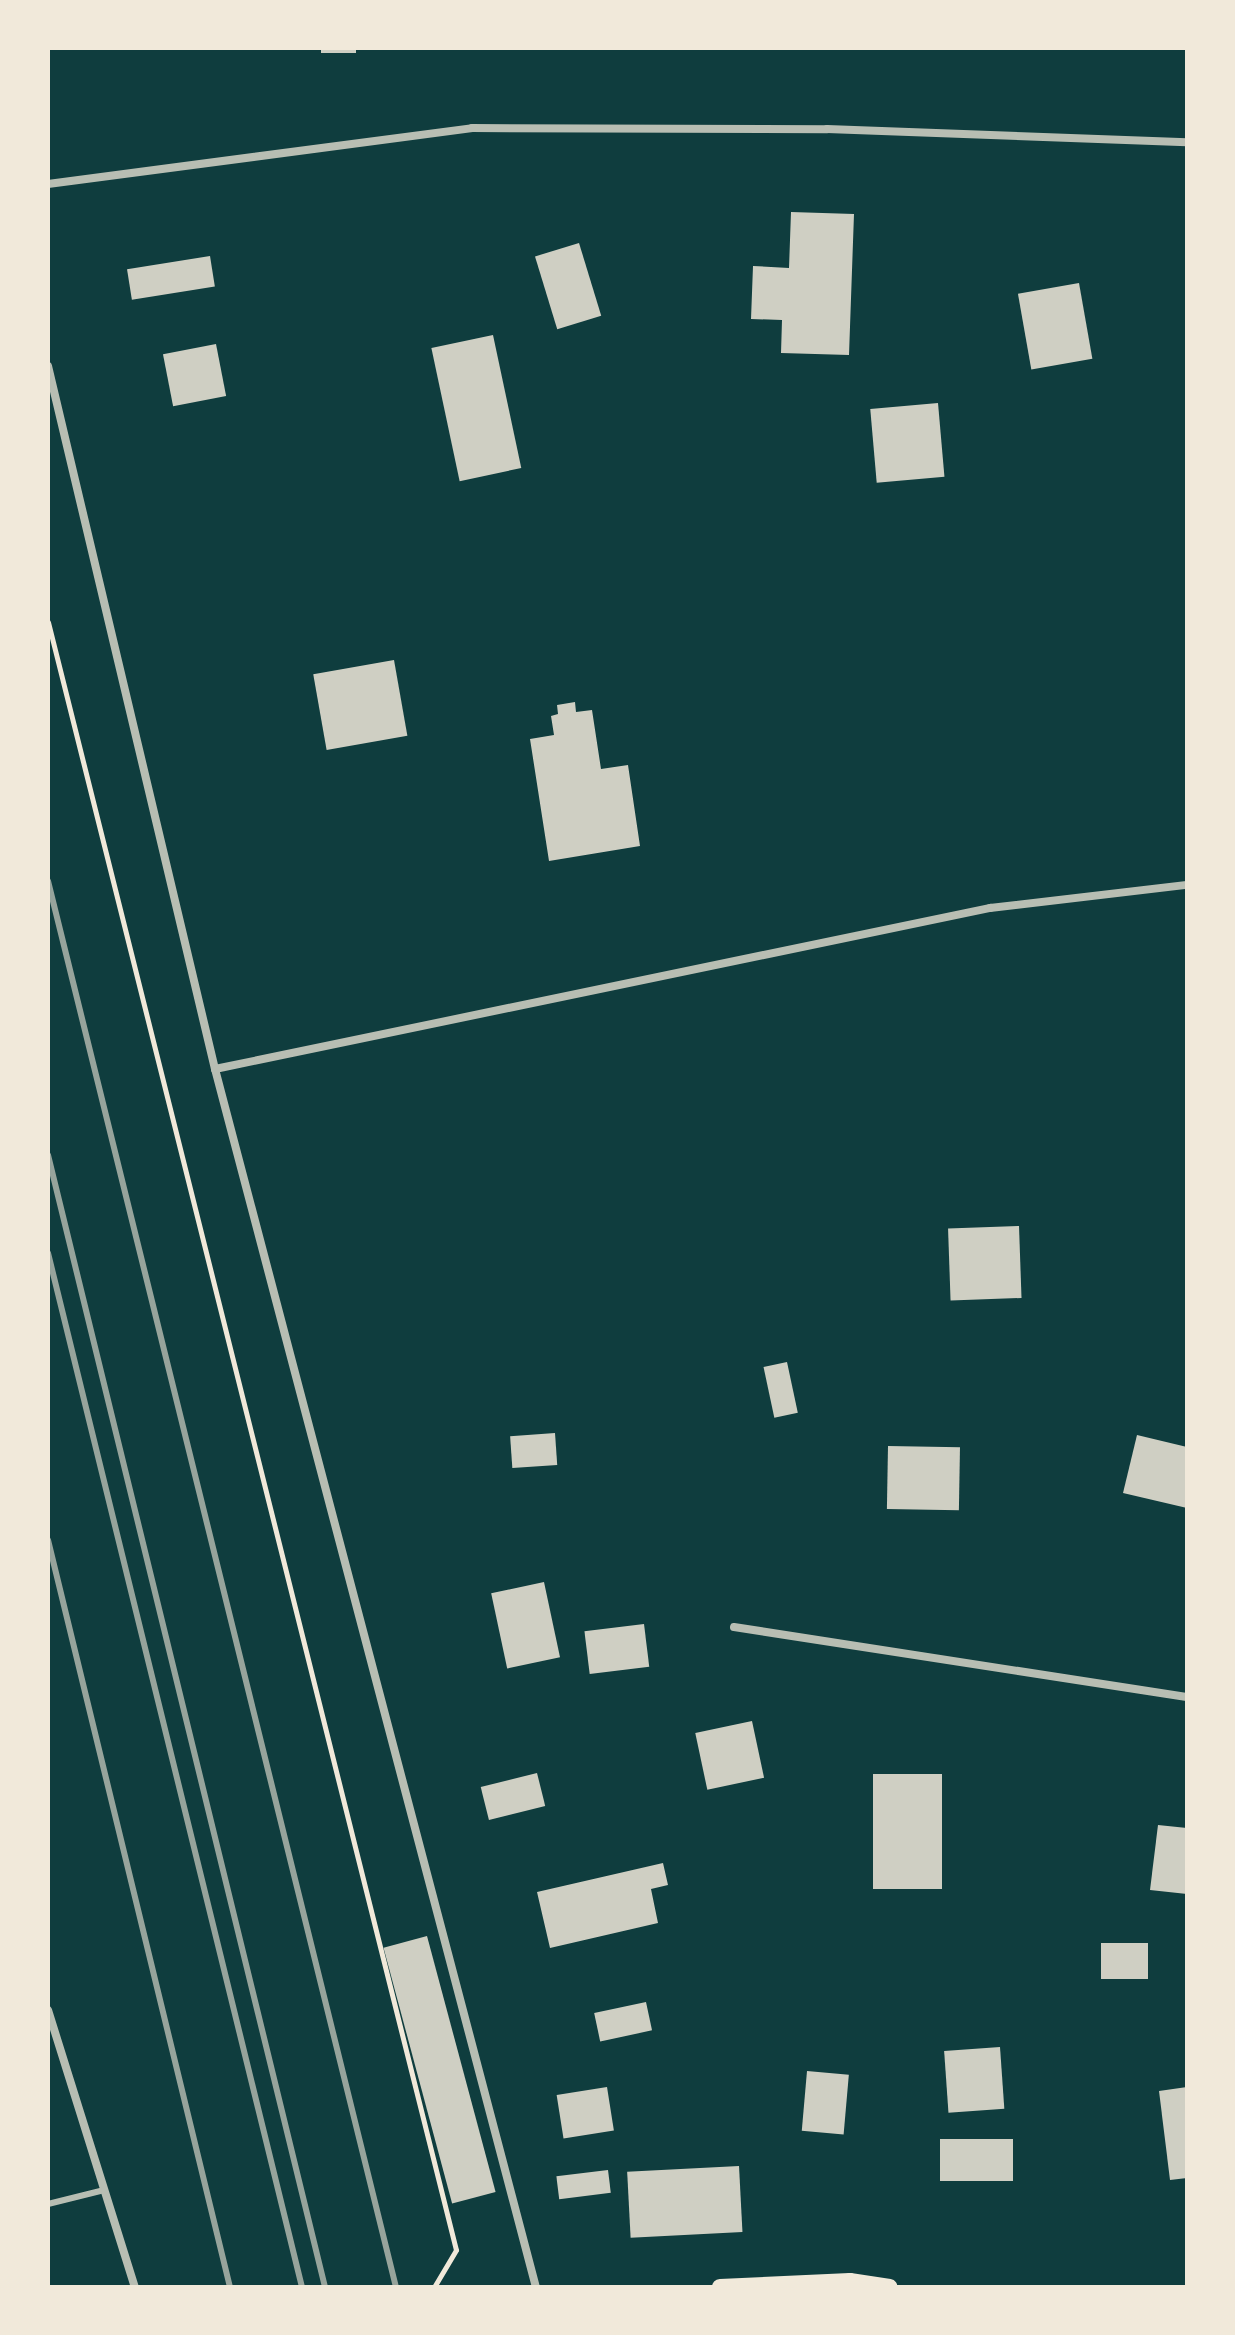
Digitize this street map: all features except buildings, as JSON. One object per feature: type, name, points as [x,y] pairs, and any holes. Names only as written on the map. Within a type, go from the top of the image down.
[{"type":"main road","points":[[720,2287],[850,2281],[890,2287]]},
{"type":"street","points":[[48,184],[472,128],[827,129],[1187,142]]},
{"type":"street","points":[[48,366],[215,1069],[536,2287]]},
{"type":"street","points":[[215,1069],[990,908],[1187,885]]},
{"type":"street","points":[[734,1627],[1187,1697]]},
{"type":"street","points":[[48,2010],[135,2287]]},
{"type":"lane","points":[[48,2204],[104,2190]]},
{"type":"path","points":[[48,622],[456,2250],[434,2287]]},
{"type":"railway","points":[[48,881],[396,2287]]},
{"type":"railway","points":[[48,1155],[325,2287]]},
{"type":"railway","points":[[48,1253],[302,2287]]},
{"type":"railway","points":[[48,1540],[230,2287]]}]
